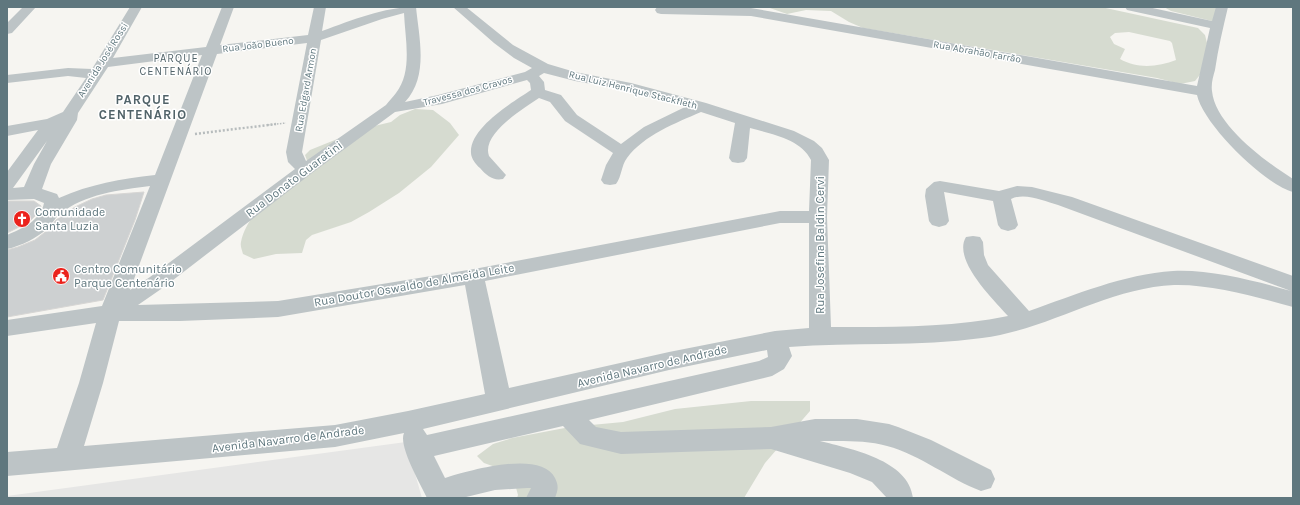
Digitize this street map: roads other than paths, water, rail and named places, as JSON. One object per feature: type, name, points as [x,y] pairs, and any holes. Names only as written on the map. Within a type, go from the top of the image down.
[{"type":"street","points":[[7,30],[30,7]]},
{"type":"street","name":"Avenida José Rossi","points":[[7,184],[64,119],[99,68],[136,7]]},
{"type":"street","points":[[66,460],[91,383],[110,313],[228,7]]},
{"type":"street","name":"Rua Edgard Armon","points":[[306,169],[297,162],[294,152],[320,7]]},
{"type":"street","name":"Rua Luiz Henrique Stackfleth","points":[[459,7],[497,39],[521,56],[536,71],[662,95],[701,106],[743,121],[790,135],[803,141],[818,154]]},
{"type":"street","points":[[1131,7],[1216,26]]},
{"type":"street","points":[[1222,7],[1216,26],[1204,92],[1210,112],[1221,127],[1260,163],[1293,188]]},
{"type":"street","name":"Rua João Bueno","points":[[7,79],[99,68],[212,50],[315,38],[378,16],[410,8]]},
{"type":"street","name":"Rua Donato Guaratini","points":[[110,313],[157,282],[306,169],[391,108],[403,95],[409,83],[414,66],[410,8]]},
{"type":"street","name":"Rua Abrahão Farrão","points":[[661,10],[683,8],[724,12],[751,12],[1204,92]]},
{"type":"street","points":[[497,176],[480,156],[479,152],[482,142],[490,128],[536,93],[539,89],[539,85],[534,78],[536,71]]},
{"type":"street","name":"Travessa dos Cravos","points":[[391,108],[415,105],[442,99],[536,71]]},
{"type":"street","points":[[536,93],[550,96],[558,100],[565,113],[571,118],[622,152]]},
{"type":"street","points":[[610,180],[612,170],[622,152],[660,126],[701,106]]},
{"type":"street","points":[[7,131],[64,119]]},
{"type":"street","name":"Avenida José Rossi","points":[[37,193],[33,182],[64,119]]},
{"type":"street","points":[[738,158],[743,121]]},
{"type":"street","name":"Rua Josefina Baldin Cervi","points":[[818,154],[820,160],[818,217],[820,336]]},
{"type":"street","points":[[7,194],[37,193],[67,188],[104,187],[162,179]]},
{"type":"street","points":[[939,221],[934,196],[936,187],[949,186],[1001,197],[1017,191],[1043,194],[1293,284]]},
{"type":"street","points":[[51,211],[82,194],[104,187]]},
{"type":"street","points":[[11,243],[33,230],[45,220],[51,211],[53,204],[49,198],[37,193]]},
{"type":"street","points":[[1001,197],[1008,224]]},
{"type":"street","name":"Rua Doutor Oswaldo de Almeida Leite","points":[[7,328],[110,313],[180,313],[278,309],[474,276],[780,217],[818,217]]},
{"type":"street","points":[[973,242],[974,256],[979,268],[1025,321]]},
{"type":"street","points":[[474,276],[499,401]]},
{"type":"street","name":"Avenida Navarro de Andrade","points":[[7,464],[335,436],[408,422],[669,361],[775,340],[820,336],[920,335],[983,330],[1025,321],[1109,291],[1149,281],[1174,278],[1199,279],[1260,290],[1293,299]]},
{"type":"street","points":[[417,449],[764,369],[776,364],[780,356],[775,340]]},
{"type":"street","points":[[567,414],[589,436],[621,443],[770,438],[815,430],[857,430],[889,435],[922,448],[981,479]]},
{"type":"street","points":[[408,422],[415,437],[417,449],[449,494],[489,479],[530,476],[539,478],[544,482],[544,493],[540,498]]},
{"type":"street","points":[[770,438],[854,462],[881,473],[896,487],[900,497]]},
{"type":"place","name":"Comunidade Santa Luzia","points":[[22,219]]},
{"type":"place","name":"Centro Comunitário Parque Centenário","points":[[61,276]]},
{"type":"district","name":"PARQUE CENTENÁRIO","points":[[176,64]]},
{"type":"district","name":"PARQUE CENTENÁRIO","points":[[143,106]]}]
